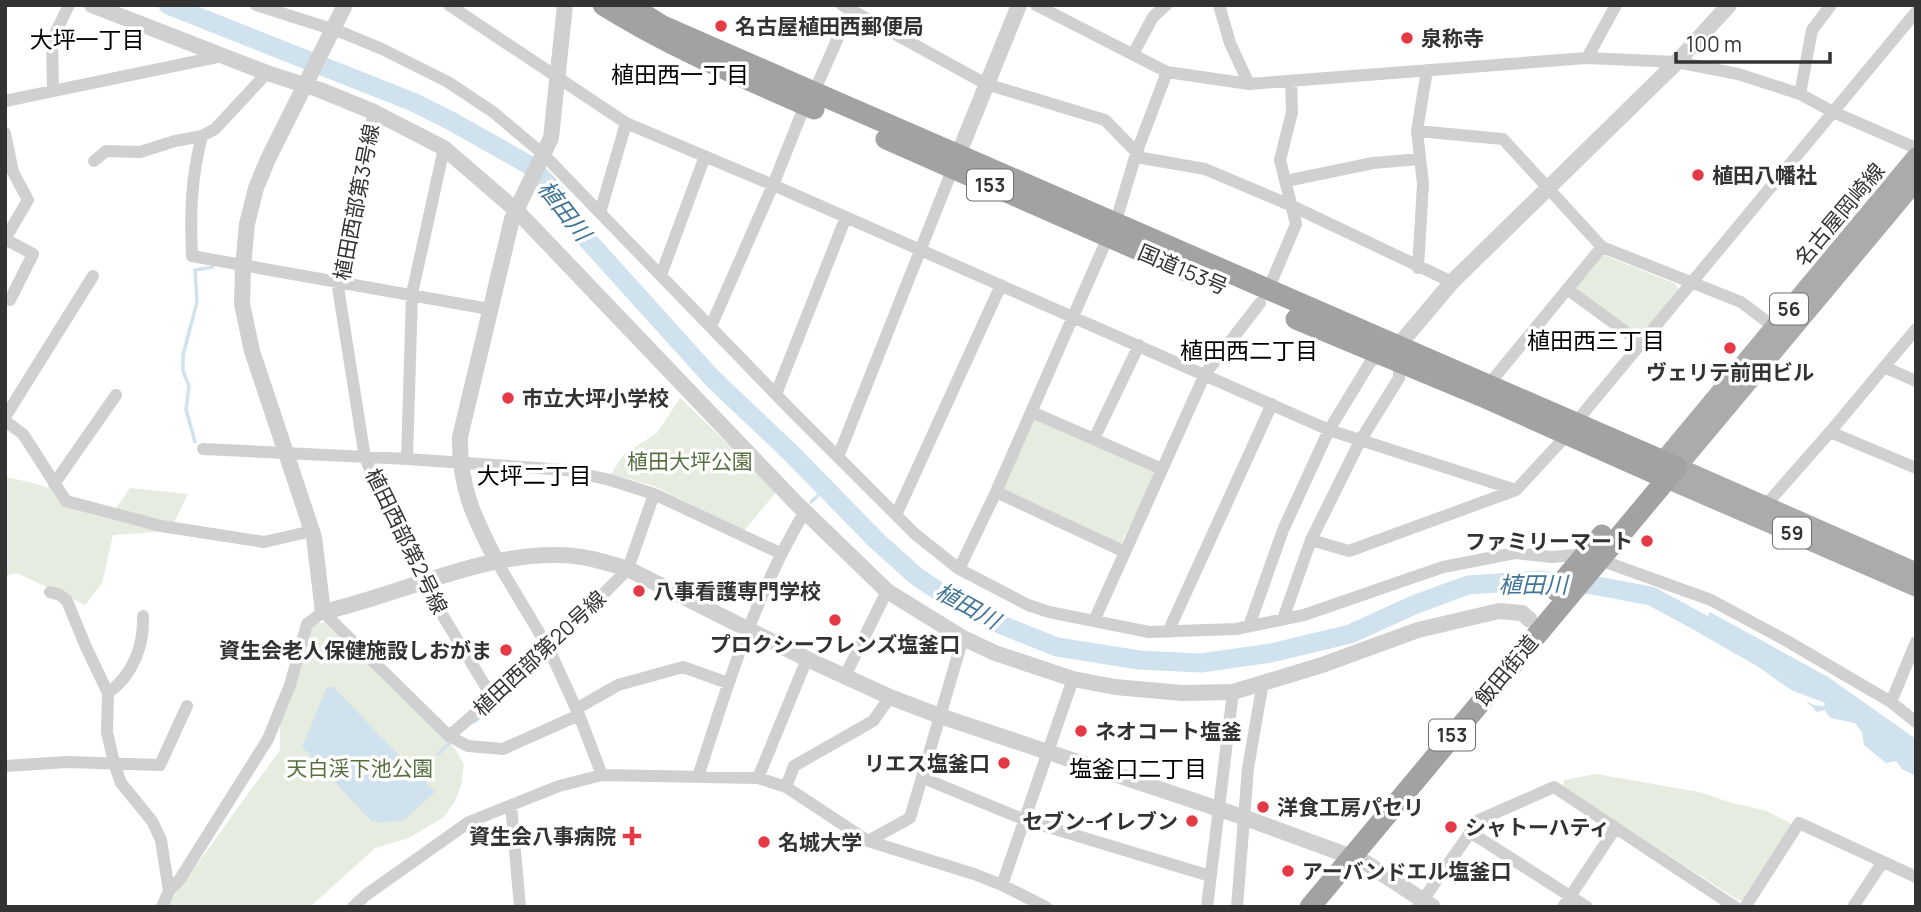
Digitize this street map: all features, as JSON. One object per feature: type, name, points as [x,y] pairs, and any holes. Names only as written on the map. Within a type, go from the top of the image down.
[{"type":"highway","name":"国道153号","points":[[603,5],[647,33],[692,55],[809,99],[955,161],[1393,355],[1665,470]]},
{"type":"highway","name":"国道153号","points":[[629,5],[809,99]]},
{"type":"highway","name":"国道153号","points":[[1393,355],[1489,384],[1571,429]]},
{"type":"highway","name":"飯田街道","points":[[1292,907],[1344,854],[1541,614],[1587,564],[1665,470]]},
{"type":"highway","name":"飯田街道","points":[[1310,907],[1344,854]]},
{"type":"main road","name":"名古屋岡崎線","points":[[1665,470],[1774,327],[1916,157]]},
{"type":"main road","name":"名古屋岡崎線","points":[[1665,470],[1916,181]]},
{"type":"main road","name":"59","points":[[1665,470],[1765,506],[1916,572]]},
{"type":"main road","name":"59","points":[[1665,470],[1916,587]]},
{"type":"street","points":[[53,91],[52,40],[69,5]]},
{"type":"street","points":[[92,5],[267,73],[307,81],[444,148],[518,209],[804,511],[887,591],[963,638],[1014,661],[1073,679],[1151,691],[1233,692],[1322,665],[1418,630],[1499,611],[1541,614]]},
{"type":"street","points":[[256,5],[382,49],[448,82],[494,112],[543,154],[896,515],[959,569],[1028,605],[1049,612],[1149,632],[1236,629],[1304,615],[1443,567],[1515,553],[1552,557],[1587,564],[1711,600],[1891,702],[1916,722]]},
{"type":"street","points":[[345,5],[256,188],[247,224],[243,267],[242,304],[251,351],[312,531],[323,612],[449,736],[468,746],[503,749],[577,712],[618,685],[683,667],[728,683]]},
{"type":"street","points":[[449,5],[626,123],[846,216],[1329,430],[1516,490]]},
{"type":"street","points":[[565,5],[551,138],[512,219],[460,437],[459,463],[469,505],[497,562],[549,649],[602,775]]},
{"type":"street","points":[[838,457],[1018,5]]},
{"type":"street","points":[[1036,5],[1167,72],[1249,84],[1587,58],[1677,62],[1738,74],[1800,94],[1833,112],[1916,148]]},
{"type":"street","points":[[1133,54],[1153,18],[1167,5]]},
{"type":"street","points":[[1219,5],[1230,43],[1249,84]]},
{"type":"street","points":[[1587,58],[1616,5]]},
{"type":"street","points":[[1249,626],[1283,530],[1329,430],[1371,361],[1393,355],[1452,282],[1677,62],[1729,5]]},
{"type":"street","points":[[1800,94],[1812,30],[1831,5]]},
{"type":"street","points":[[711,326],[848,7],[986,84],[1105,120],[1142,158],[1205,169],[1290,205],[1452,282]]},
{"type":"street","points":[[1311,540],[1349,551],[1516,490],[1571,429],[1916,12]]},
{"type":"street","points":[[5,101],[222,56]]},
{"type":"street","points":[[1418,268],[1423,184],[1417,131],[1427,70]]},
{"type":"street","points":[[959,569],[1112,230],[1136,154],[1167,72]]},
{"type":"street","points":[[94,161],[106,151],[140,152],[201,136],[215,129],[267,73]]},
{"type":"street","points":[[1094,621],[1205,374],[1264,297],[1296,224],[1280,160],[1292,112],[1291,81]]},
{"type":"street","name":"植田西部第3号線","points":[[365,457],[337,281],[374,112]]},
{"type":"street","points":[[600,214],[626,123]]},
{"type":"street","points":[[1417,131],[1503,139],[1602,247],[1741,302],[1774,327]]},
{"type":"street","points":[[5,133],[9,172],[28,200],[5,239],[33,254],[10,300]]},
{"type":"street","points":[[201,136],[193,171],[190,214],[192,256],[489,309]]},
{"type":"street","points":[[407,459],[412,294],[444,148]]},
{"type":"street","points":[[661,275],[705,156]]},
{"type":"street","points":[[1286,181],[1373,163],[1420,159]]},
{"type":"street","points":[[776,394],[846,216]]},
{"type":"street","points":[[1489,384],[1602,247]]},
{"type":"street","points":[[93,276],[5,419],[23,434],[65,501],[161,526],[264,542],[312,531]]},
{"type":"street","points":[[896,515],[1001,285]]},
{"type":"street","points":[[1567,289],[1640,343]]},
{"type":"street","points":[[1765,506],[1916,329]]},
{"type":"street","points":[[1094,439],[1139,345]]},
{"type":"street","points":[[1283,619],[1311,540],[1360,441],[1399,377],[1393,355]]},
{"type":"street","points":[[1884,367],[1916,381]]},
{"type":"street","points":[[54,484],[116,396]]},
{"type":"street","points":[[1168,632],[1272,404]]},
{"type":"street","points":[[1032,412],[1162,469]]},
{"type":"street","points":[[1830,432],[1916,468]]},
{"type":"street","points":[[203,449],[566,470],[611,480],[654,494],[780,553]]},
{"type":"street","name":"植田西部第2号線","points":[[365,457],[423,583],[492,697]]},
{"type":"street","points":[[996,492],[1125,552]]},
{"type":"street","points":[[628,569],[654,494]]},
{"type":"street","points":[[698,778],[748,628],[780,553],[804,511]]},
{"type":"street","points":[[165,899],[180,880],[268,739],[290,685],[307,624],[323,612],[497,562],[520,557],[559,555],[584,557],[628,569],[807,659],[890,697],[1243,817],[1363,861],[1424,905],[1479,820],[1554,787],[1735,907]]},
{"type":"street","name":"植田西部第20号線","points":[[449,736],[549,649],[628,569]]},
{"type":"street","points":[[845,676],[887,591]]},
{"type":"street","points":[[51,592],[67,601],[108,692],[107,732],[114,762],[121,783],[152,821],[161,840],[165,899]]},
{"type":"street","points":[[108,692],[124,681],[135,659],[144,636],[143,616]]},
{"type":"street","points":[[867,841],[910,818],[963,638]]},
{"type":"street","points":[[1891,702],[1914,651]]},
{"type":"street","points":[[758,778],[807,659]]},
{"type":"street","points":[[1002,885],[1073,679]]},
{"type":"street","points":[[1237,907],[1248,768],[1263,682]]},
{"type":"street","points":[[1207,907],[1233,692]]},
{"type":"street","points":[[786,787],[794,766],[873,722],[890,697]]},
{"type":"street","points":[[5,766],[114,762],[160,765],[187,706]]},
{"type":"street","points":[[353,907],[368,901],[469,822],[559,786],[602,775],[758,778],[786,787],[867,841],[974,874],[1046,907]]},
{"type":"street","points":[[923,778],[1025,820],[1210,876]]},
{"type":"street","points":[[511,805],[520,907]]},
{"type":"street","points":[[1745,907],[1799,823],[1916,877]]},
{"type":"street","points":[[1567,901],[1615,829]]},
{"type":"street","points":[[1470,832],[1567,901],[1587,907]]},
{"type":"street","points":[[1853,907],[1882,863]]},
{"type":"green space","points":[[1601,254],[1676,284],[1678,289],[1639,338],[1573,288]]},
{"type":"green space","name":"植田大坪公園","points":[[680,398],[777,491],[744,531],[654,486],[611,474],[624,454],[657,433]]},
{"type":"green space","points":[[1035,418],[1158,470],[1120,545],[1002,490]]},
{"type":"green space","points":[[5,477],[34,483],[114,511],[130,488],[188,494],[170,531],[113,535],[102,583],[85,605],[17,573],[5,576]]},
{"type":"green space","name":"天白渓下池公園","points":[[315,623],[325,623],[456,750],[464,764],[461,786],[455,801],[444,817],[409,838],[375,848],[310,907],[166,907],[280,750],[280,723],[310,630]]},
{"type":"green space","points":[[1596,774],[1699,792],[1764,810],[1789,822],[1791,826],[1742,900],[1738,900],[1563,787],[1564,780]]},
{"type":"water","points":[[1710,612],[1828,677],[1916,739],[1916,776],[1902,769],[1896,761],[1886,763],[1864,745],[1862,732],[1855,723],[1830,718],[1825,710],[1817,712],[1806,701],[1814,705],[1824,706],[1825,703],[1791,690],[1757,666],[1699,633]]},
{"type":"water","points":[[327,687],[333,687],[435,792],[404,820],[372,822],[302,747]]},
{"type":"waterway","name":"植田川","points":[[168,5],[413,102],[529,165],[553,189],[583,235],[713,379],[792,454],[877,541],[916,576],[956,603],[1004,626],[1057,647],[1139,660],[1201,663],[1271,653],[1350,634],[1416,604],[1468,585],[1540,580],[1592,585],[1651,596],[1727,637]]},
{"type":"waterway","points":[[195,442],[186,409],[189,386],[183,371],[183,355],[197,302],[195,270],[213,267]]},
{"type":"waterway","points":[[811,502],[826,488]]},
{"type":"waterway","points":[[474,722],[494,705]]},
{"type":"waterway","points":[[438,754],[449,744]]},
{"type":"waterway","points":[[416,772],[421,768]]},
{"type":"place","name":"名古屋植田西郵便局","points":[[721,26]]},
{"type":"place","name":"泉称寺","points":[[1407,38]]},
{"type":"place","name":"植田八幡社","points":[[1698,175]]},
{"type":"place","name":"ヴェリテ前田ビル","points":[[1730,348]]},
{"type":"place","name":"市立大坪小学校","points":[[508,398]]},
{"type":"place","name":"ファミリーマート","points":[[1647,541]]},
{"type":"place","name":"八事看護専門学校","points":[[639,591]]},
{"type":"place","name":"プロクシーフレンズ塩釜口","points":[[835,620]]},
{"type":"place","name":"資生会老人保健施設しおがま","points":[[506,650]]},
{"type":"place","name":"ネオコート塩釜","points":[[1081,731]]},
{"type":"place","name":"リエス塩釜口","points":[[1004,763]]},
{"type":"place","name":"洋食工房パセリ","points":[[1263,807]]},
{"type":"place","name":"セブン-イレブン","points":[[1192,821]]},
{"type":"place","name":"シャトーハティ","points":[[1451,827]]},
{"type":"place","name":"資生会八事病院","points":[[632,836]]},
{"type":"place","name":"名城大学","points":[[764,842]]},
{"type":"place","name":"アーバンドエル塩釜口","points":[[1288,871]]},
{"type":"district","name":"大坪一丁目","points":[[87,39]]},
{"type":"district","name":"植田西一丁目","points":[[680,74]]},
{"type":"district","name":"植田西三丁目","points":[[1596,340]]},
{"type":"district","name":"植田西二丁目","points":[[1249,350]]},
{"type":"district","name":"大坪二丁目","points":[[534,475]]},
{"type":"district","name":"塩釜口二丁目","points":[[1138,768]]}]
